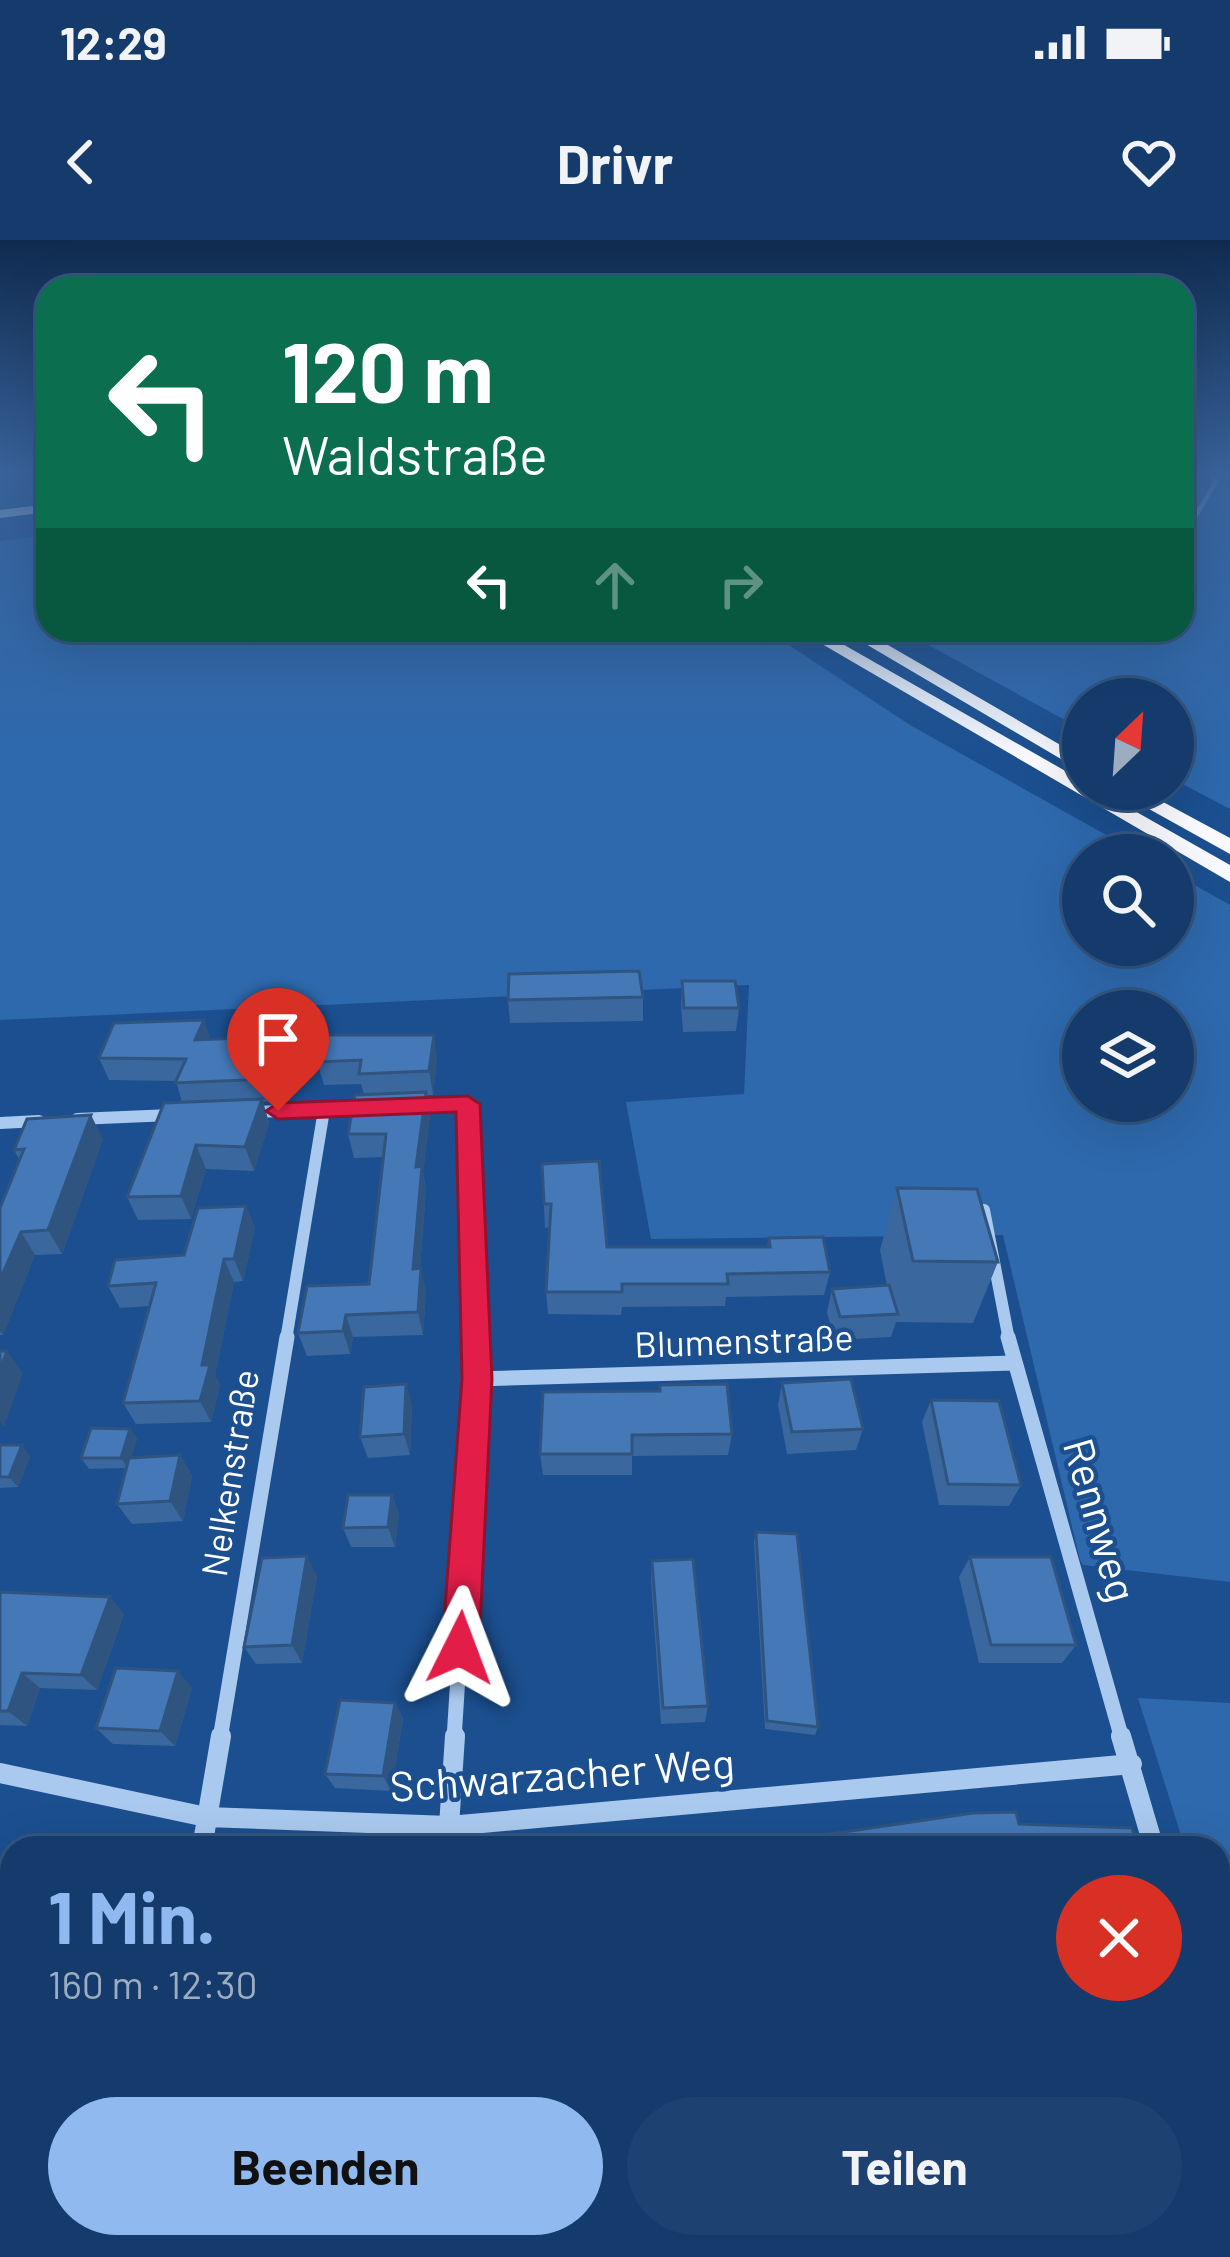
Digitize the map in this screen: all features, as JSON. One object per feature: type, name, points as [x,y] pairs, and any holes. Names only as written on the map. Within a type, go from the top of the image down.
[{"type":"highway","points":[[826,642],[1230,875]]},
{"type":"highway","points":[[871,642],[1062,754]]},
{"type":"highway","points":[[1162,810],[1230,847]]},
{"type":"street","points":[[406,1106],[468,1104],[477,1379],[449,1826]]},
{"type":"street","points":[[233,1112],[386,1107]]},
{"type":"street","name":"Nelkenstraße","points":[[204,1836],[324,1110]]},
{"type":"street","points":[[71,1119],[188,1114]]},
{"type":"street","points":[[0,1123],[47,1120]]},
{"type":"street","name":"Rennweg","points":[[984,1210],[1013,1363],[1151,1836]]},
{"type":"street","name":"Blumenstraße","points":[[477,1379],[1013,1363]]},
{"type":"street","name":"Schwarzacher Weg","points":[[0,1773],[206,1817],[449,1826],[1132,1764]]},
{"type":"shaded area","points":[[0,568],[36,568],[36,642],[784,642],[910,725],[1105,834],[1062,834],[1062,966],[1194,966],[1194,885],[1230,905],[1230,1582],[1083,1565],[1003,1235],[651,1239],[626,1102],[744,1094],[749,985],[0,1020]]},
{"type":"shaded area","points":[[1194,568],[1230,568],[1230,809],[1194,790],[1194,678],[1062,678],[1062,718],[923,642],[1194,642]]},
{"type":"shaded area","points":[[1138,1698],[1230,1703],[1230,1836],[1181,1836]]},
{"type":"building","points":[[639,971],[643,997],[508,1000],[509,974]]},
{"type":"building","points":[[682,981],[735,981],[739,1008],[684,1008]]},
{"type":"building","points":[[204,1020],[195,1040],[243,1038],[241,1045],[281,1044],[269,1079],[175,1083],[186,1059],[99,1058],[114,1023]]},
{"type":"building","points":[[323,1035],[434,1035],[429,1071],[359,1074],[361,1060],[317,1062]]},
{"type":"building","points":[[426,1092],[416,1167],[422,1166],[413,1269],[421,1268],[418,1312],[346,1315],[343,1331],[298,1333],[307,1286],[369,1284],[386,1134],[348,1134],[355,1095]]},
{"type":"building","points":[[262,1099],[245,1147],[196,1145],[181,1196],[127,1197],[164,1103]]},
{"type":"building","points":[[91,1115],[48,1230],[21,1232],[0,1280],[0,1208],[24,1149],[14,1150],[27,1119]]},
{"type":"building","points":[[599,1161],[607,1247],[770,1247],[769,1238],[823,1237],[830,1272],[727,1274],[728,1284],[622,1284],[622,1292],[546,1292],[551,1204],[544,1204],[542,1164]]},
{"type":"building","points":[[897,1188],[977,1189],[998,1262],[913,1261]]},
{"type":"building","points":[[246,1206],[234,1259],[224,1259],[202,1365],[210,1365],[200,1401],[123,1403],[156,1283],[108,1286],[115,1260],[184,1255],[198,1208]]},
{"type":"building","points":[[889,1285],[898,1314],[840,1317],[832,1289]]},
{"type":"building","points":[[851,1379],[863,1429],[792,1432],[782,1383]]},
{"type":"building","points":[[406,1384],[404,1434],[360,1437],[364,1387]]},
{"type":"building","points":[[727,1384],[732,1434],[632,1435],[632,1454],[540,1454],[543,1392],[660,1391],[660,1385]]},
{"type":"building","points":[[931,1400],[999,1401],[1021,1485],[948,1484]]},
{"type":"building","points":[[91,1428],[130,1429],[121,1458],[81,1458]]},
{"type":"building","points":[[0,1445],[22,1445],[9,1477],[0,1477]]},
{"type":"building","points":[[180,1455],[170,1501],[117,1504],[129,1458]]},
{"type":"building","points":[[348,1495],[392,1495],[388,1527],[343,1528]]},
{"type":"building","points":[[756,1532],[797,1534],[818,1727],[767,1721]]},
{"type":"building","points":[[307,1556],[292,1645],[244,1647],[262,1558]]},
{"type":"building","points":[[970,1557],[1051,1557],[1076,1645],[991,1645]]},
{"type":"building","points":[[693,1559],[708,1706],[663,1708],[652,1561]]},
{"type":"building","points":[[0,1592],[110,1597],[81,1675],[22,1673],[8,1711],[0,1711]]},
{"type":"building","points":[[116,1668],[178,1671],[160,1731],[96,1728]]},
{"type":"building","points":[[340,1700],[395,1703],[383,1776],[325,1774]]},
{"type":"building","points":[[1016,1812],[1019,1824],[1132,1828],[1134,1836],[816,1836],[973,1813]]},
{"type":"route","points":[[278,1111],[468,1104],[477,1379],[460,1648]]}]
